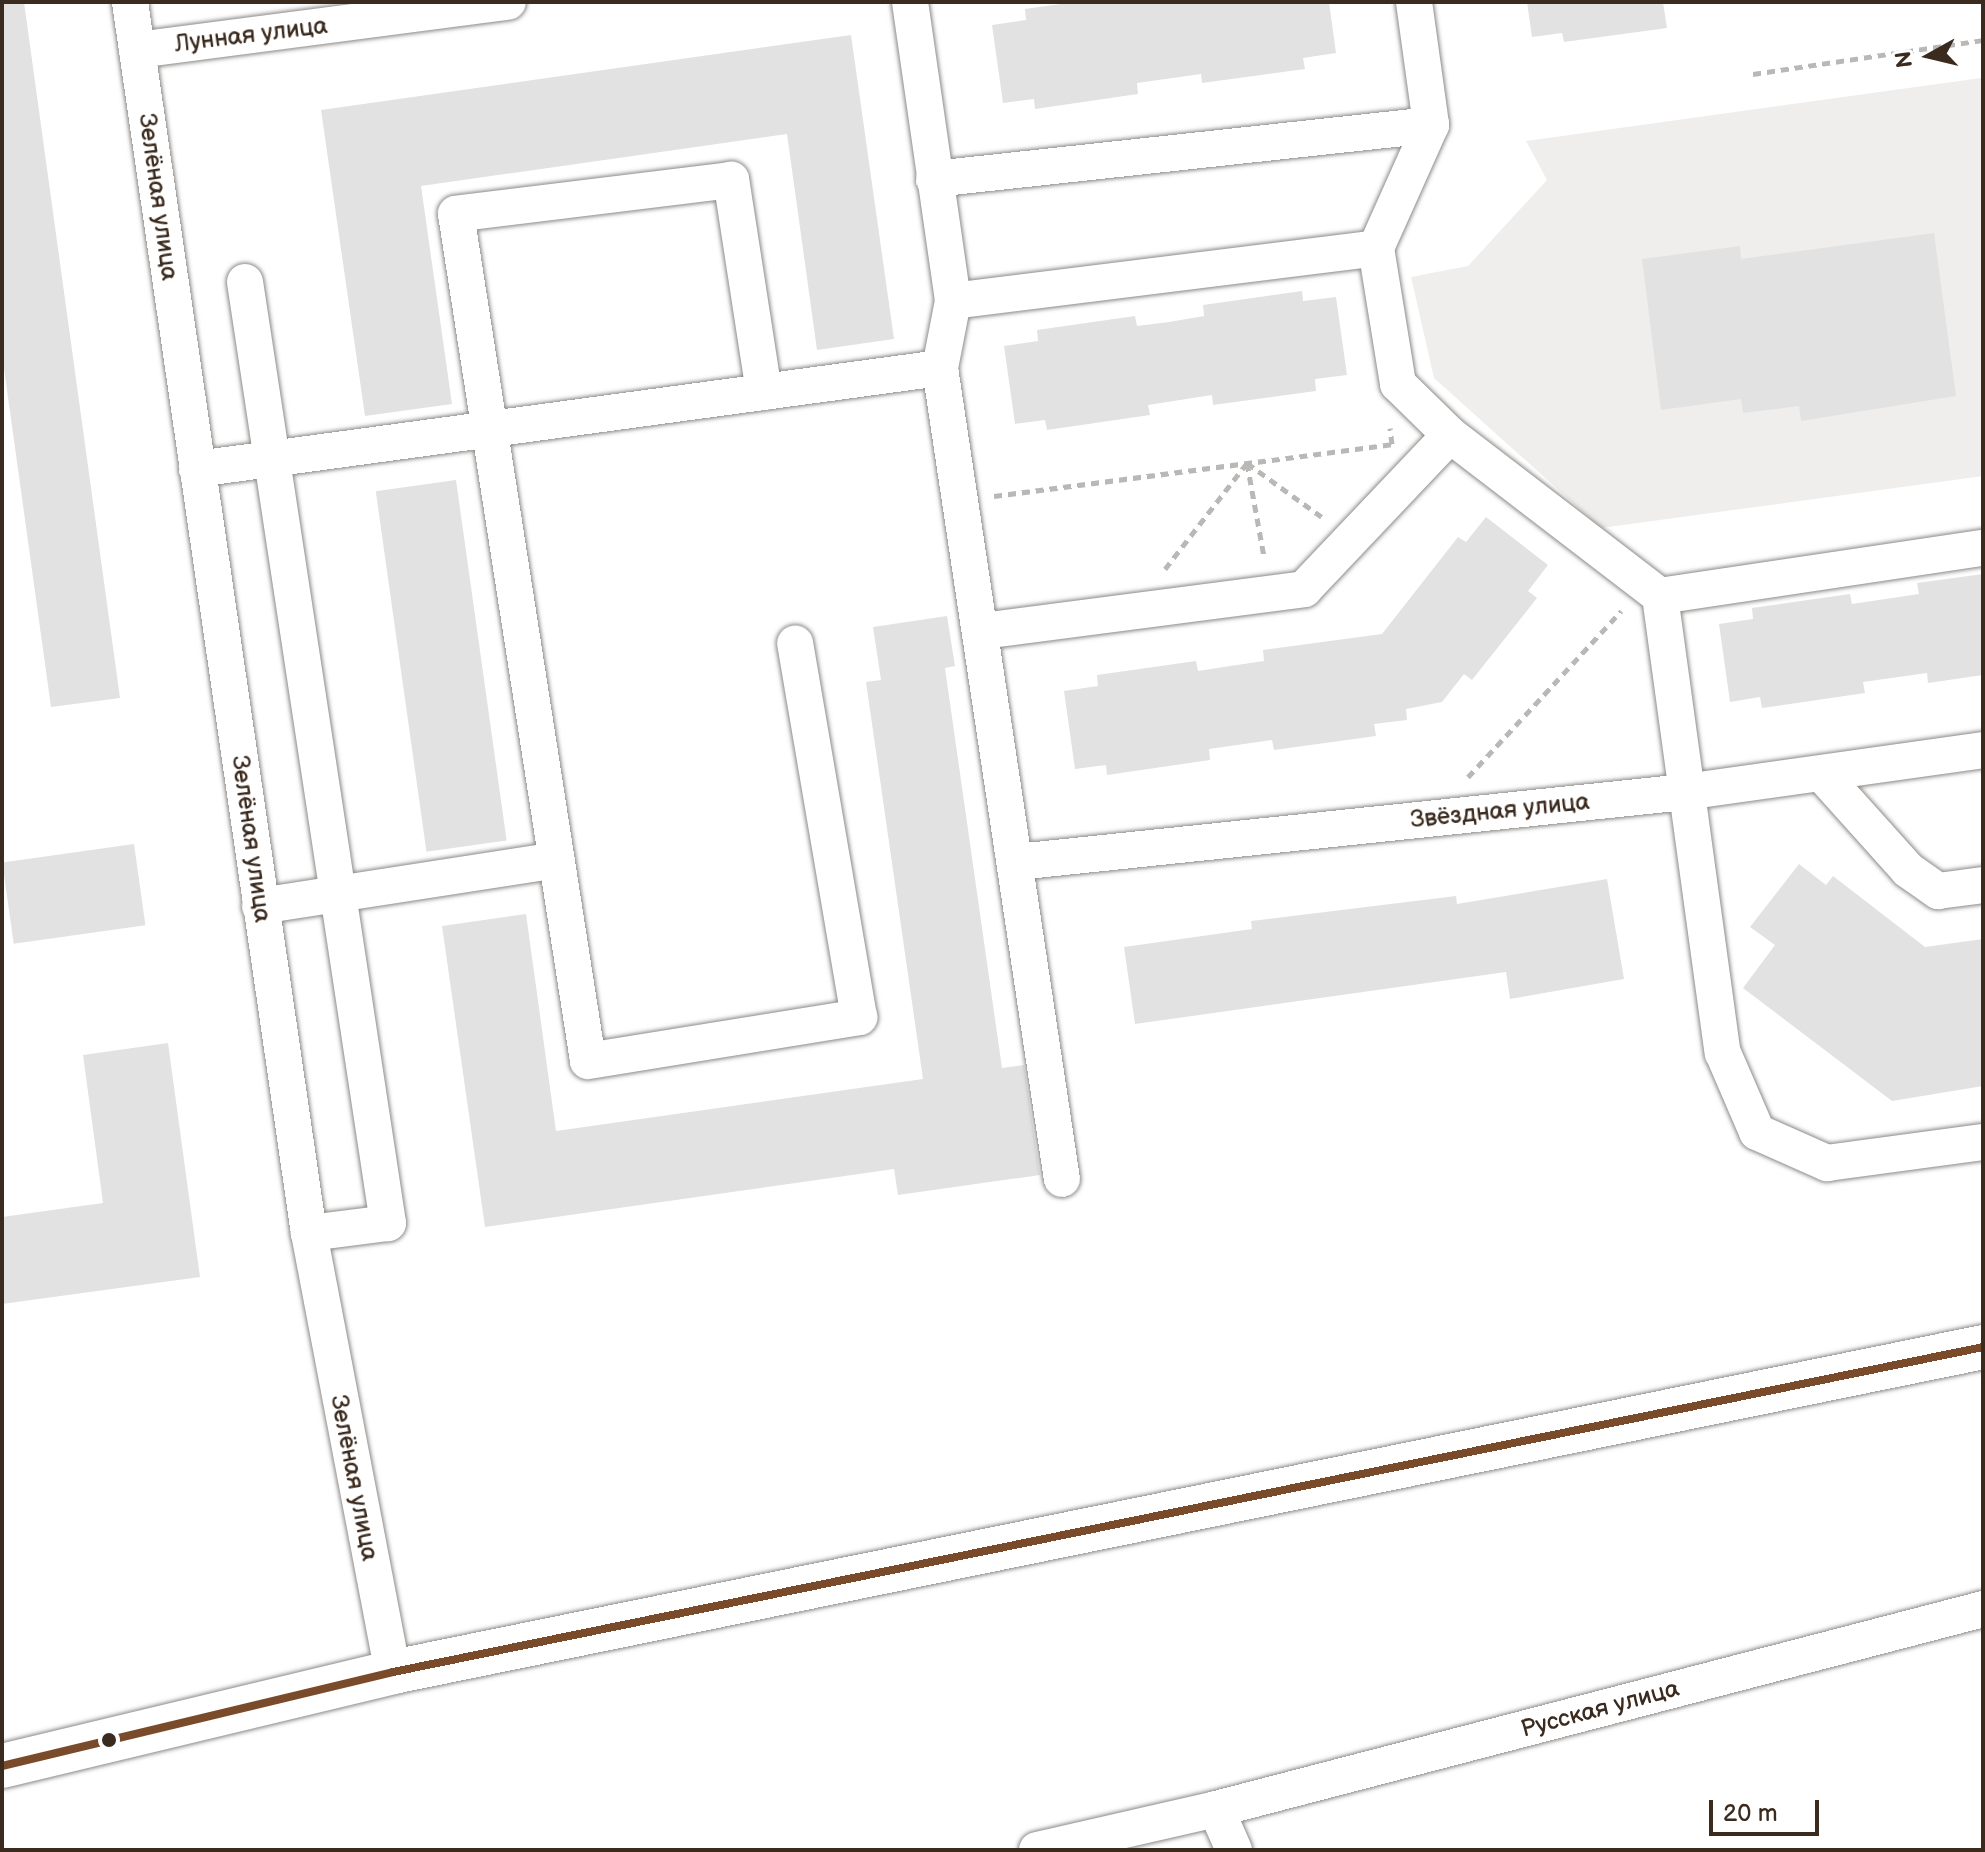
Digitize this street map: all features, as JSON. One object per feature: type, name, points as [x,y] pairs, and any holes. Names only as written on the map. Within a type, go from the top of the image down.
[{"type":"main road","points":[[2,1766],[393,1672],[1983,1347]]},
{"type":"street","name":"Зелёная улица","points":[[130,2],[309,1233],[393,1672]]},
{"type":"street","name":"Лунная улица","points":[[137,50],[508,2]]},
{"type":"street","points":[[910,2],[953,301],[940,368],[1017,862],[1062,1179]]},
{"type":"street","points":[[1414,2],[1431,125],[1376,248],[1398,384],[1450,435],[1647,605],[1685,792],[1723,1053],[1757,1132],[1827,1163],[1983,1142]]},
{"type":"street","points":[[934,179],[1431,125]]},
{"type":"street","points":[[764,392],[731,180],[456,214],[485,431],[588,1061],[859,1017],[795,643]]},
{"type":"street","points":[[953,301],[1376,248]]},
{"type":"street","points":[[245,282],[277,460],[388,1223],[309,1233]]},
{"type":"street","points":[[197,469],[940,368]]},
{"type":"street","points":[[982,631],[1304,589],[1450,435]]},
{"type":"street","points":[[1647,605],[1983,548]]},
{"type":"street","name":"Звёздная улица","points":[[1017,862],[1685,792],[1983,750]]},
{"type":"street","points":[[1822,774],[1908,870],[1938,891],[1983,885]]},
{"type":"street","points":[[260,906],[340,896],[556,860]]},
{"type":"street","name":"Русская улица","points":[[1037,1850],[1216,1809],[1983,1609]]},
{"type":"street","points":[[1216,1809],[1234,1850]]},
{"type":"path","points":[[1753,74],[1983,40]]},
{"type":"path","points":[[961,500],[1392,444],[1388,413]]},
{"type":"path","points":[[1247,463],[1352,538]]},
{"type":"path","points":[[1247,463],[1270,594]]},
{"type":"path","points":[[1131,612],[1247,463]]},
{"type":"path","points":[[1429,819],[1628,604],[1647,605]]},
{"type":"shaded area","points":[[1981,78],[1983,476],[1601,528],[1434,378],[1411,277],[1468,266],[1547,180],[1526,141]]},
{"type":"building","points":[[2,2],[24,2],[120,698],[51,707],[2,354]]},
{"type":"building","points":[[1075,2],[1329,2],[1336,53],[1303,58],[1305,69],[1202,83],[1201,74],[1137,83],[1138,94],[1035,109],[1034,99],[1003,103],[992,25],[1026,20],[1025,9]]},
{"type":"building","points":[[1527,2],[1663,2],[1667,28],[1564,42],[1562,33],[1532,37]]},
{"type":"building","points":[[851,35],[894,339],[817,350],[787,134],[421,186],[452,404],[365,416],[321,110]]},
{"type":"building","points":[[1934,233],[1956,396],[1801,421],[1799,406],[1743,413],[1741,399],[1661,410],[1642,259],[1740,246],[1741,259]]},
{"type":"building","points":[[1302,291],[1303,301],[1336,297],[1347,375],[1315,379],[1316,391],[1213,405],[1212,395],[1148,405],[1150,415],[1047,430],[1045,420],[1015,424],[1004,346],[1038,341],[1037,330],[1135,316],[1137,326],[1169,322],[1204,316],[1203,305]]},
{"type":"building","points":[[456,480],[507,840],[426,852],[376,491]]},
{"type":"building","points":[[1486,517],[1548,565],[1528,591],[1537,598],[1472,680],[1464,674],[1442,702],[1406,709],[1407,720],[1374,724],[1376,736],[1274,750],[1272,740],[1209,749],[1210,760],[1107,775],[1106,765],[1075,769],[1064,691],[1098,686],[1097,675],[1196,661],[1198,671],[1264,661],[1263,650],[1382,634],[1458,537],[1466,542]]},
{"type":"building","points":[[1983,574],[1983,675],[1928,683],[1927,673],[1863,682],[1865,693],[1762,708],[1760,697],[1730,702],[1719,624],[1753,619],[1752,608],[1850,594],[1852,604],[1919,594],[1917,583]]},
{"type":"building","points":[[947,616],[955,666],[945,668],[1002,1068],[1024,1065],[1040,1175],[898,1195],[894,1169],[485,1227],[442,926],[526,914],[556,1131],[923,1079],[866,682],[881,680],[873,627]]},
{"type":"building","points":[[134,844],[145,925],[14,944],[2,863]]},
{"type":"building","points":[[1799,864],[1826,885],[1833,876],[1925,947],[1983,939],[1983,1086],[1892,1101],[1743,988],[1775,945],[1750,927]]},
{"type":"building","points":[[1607,879],[1624,979],[1510,999],[1506,972],[1135,1024],[1124,947],[1252,929],[1251,921],[1456,896],[1457,904]]},
{"type":"building","points":[[168,1043],[200,1277],[2,1304],[2,1217],[103,1203],[83,1055]]},
{"type":"transit line","points":[[2,1766],[393,1672],[1983,1347]]}]
